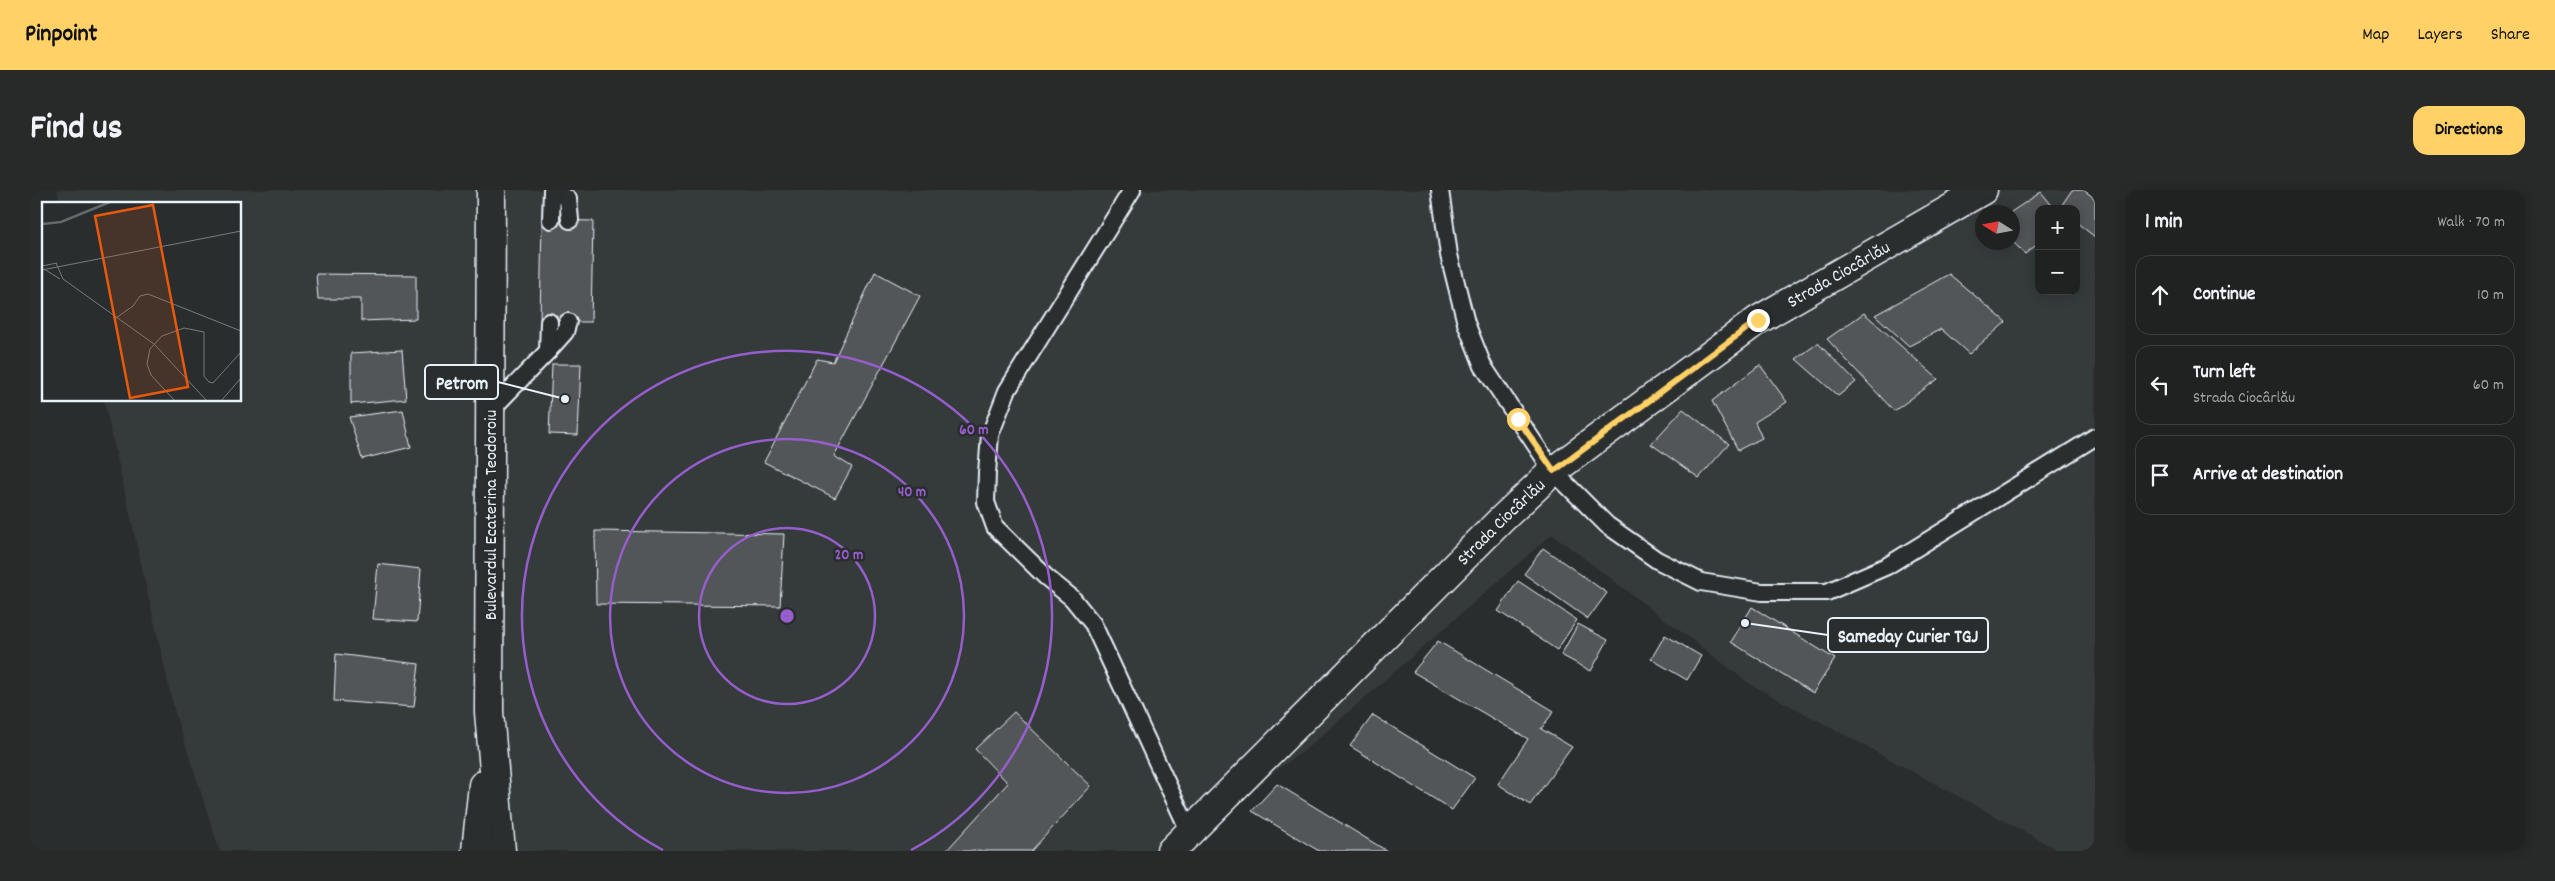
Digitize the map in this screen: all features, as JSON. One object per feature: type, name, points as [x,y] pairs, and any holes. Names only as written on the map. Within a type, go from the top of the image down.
[{"type":"main road","name":"Bulevardul Ecaterina Teodoroiu","points":[[491,190],[489,719],[501,851]]},
{"type":"main road","name":"Strada Ciocârlău","points":[[1171,851],[1502,520],[1554,471],[1758,320],[1983,190]]},
{"type":"main road","name":"Bulevardul Ecaterina Teodoroiu","points":[[476,851],[489,719]]},
{"type":"lane","points":[[551,220],[553,190],[568,199],[570,220]]},
{"type":"lane","points":[[1132,190],[1007,391],[990,435],[986,502],[995,527],[1046,577],[1072,598],[1093,624],[1190,833]]},
{"type":"lane","points":[[1440,190],[1449,255],[1466,323],[1483,366],[1554,471],[1607,525],[1657,560],[1701,582],[1762,592],[1827,592],[1887,566],[2095,437]]},
{"type":"lane","points":[[548,351],[549,322]]},
{"type":"lane","points":[[490,412],[565,332],[568,322]]},
{"type":"shaded area","points":[[57,190],[2095,190],[2095,851],[2060,851],[1750,684],[1552,534],[1304,751],[1193,828],[1165,851],[220,851],[175,713],[104,401],[241,401],[241,202],[60,202]]},
{"type":"building","points":[[2072,190],[2084,190],[2095,199],[2095,237],[2080,225],[2080,205],[2062,205]]},
{"type":"building","points":[[2041,192],[2052,205],[2035,205],[2035,246],[2025,254],[2020,249],[2020,206]]},
{"type":"building","points":[[542,220],[593,221],[591,322],[540,322]]},
{"type":"building","points":[[875,272],[920,296],[834,456],[852,467],[835,498],[764,462],[817,359],[833,362]]},
{"type":"building","points":[[316,274],[416,275],[416,319],[361,321],[361,299],[318,299]]},
{"type":"building","points":[[1949,274],[2006,322],[1969,354],[1941,329],[1909,346],[1875,315]]},
{"type":"building","points":[[1864,313],[1938,379],[1894,411],[1827,339]]},
{"type":"building","points":[[1818,343],[1856,382],[1838,396],[1796,359]]},
{"type":"building","points":[[402,350],[406,399],[351,404],[351,353]]},
{"type":"building","points":[[552,364],[581,364],[578,435],[549,434]]},
{"type":"building","points":[[1760,365],[1787,402],[1755,422],[1762,438],[1738,450],[1712,401]]},
{"type":"building","points":[[1683,409],[1729,444],[1699,478],[1651,444]]},
{"type":"building","points":[[403,410],[411,447],[362,459],[349,417]]},
{"type":"building","points":[[595,531],[784,534],[780,606],[596,604]]},
{"type":"building","points":[[1543,548],[1607,593],[1588,619],[1524,574]]},
{"type":"building","points":[[378,564],[421,569],[417,622],[373,619]]},
{"type":"building","points":[[1518,581],[1577,620],[1557,650],[1498,611]]},
{"type":"building","points":[[1752,607],[1835,659],[1813,693],[1731,642]]},
{"type":"building","points":[[1578,624],[1608,640],[1591,671],[1561,655]]},
{"type":"building","points":[[1665,635],[1701,656],[1687,680],[1651,659]]},
{"type":"building","points":[[1438,641],[1554,711],[1541,729],[1572,747],[1530,805],[1498,784],[1528,739],[1413,672]]},
{"type":"building","points":[[336,654],[419,664],[414,707],[334,701]]},
{"type":"building","points":[[1014,712],[1091,786],[1031,851],[946,851],[1008,783],[975,749]]},
{"type":"building","points":[[1373,715],[1475,778],[1452,810],[1350,746]]},
{"type":"building","points":[[1277,784],[1387,851],[1319,851],[1252,811]]},
{"type":"place","name":"Petrom","points":[[565,399]]},
{"type":"place","name":"Sameday Curier TGJ","points":[[1745,623]]},
{"type":"route","points":[[1518,419],[1554,471],[1758,320]]}]
